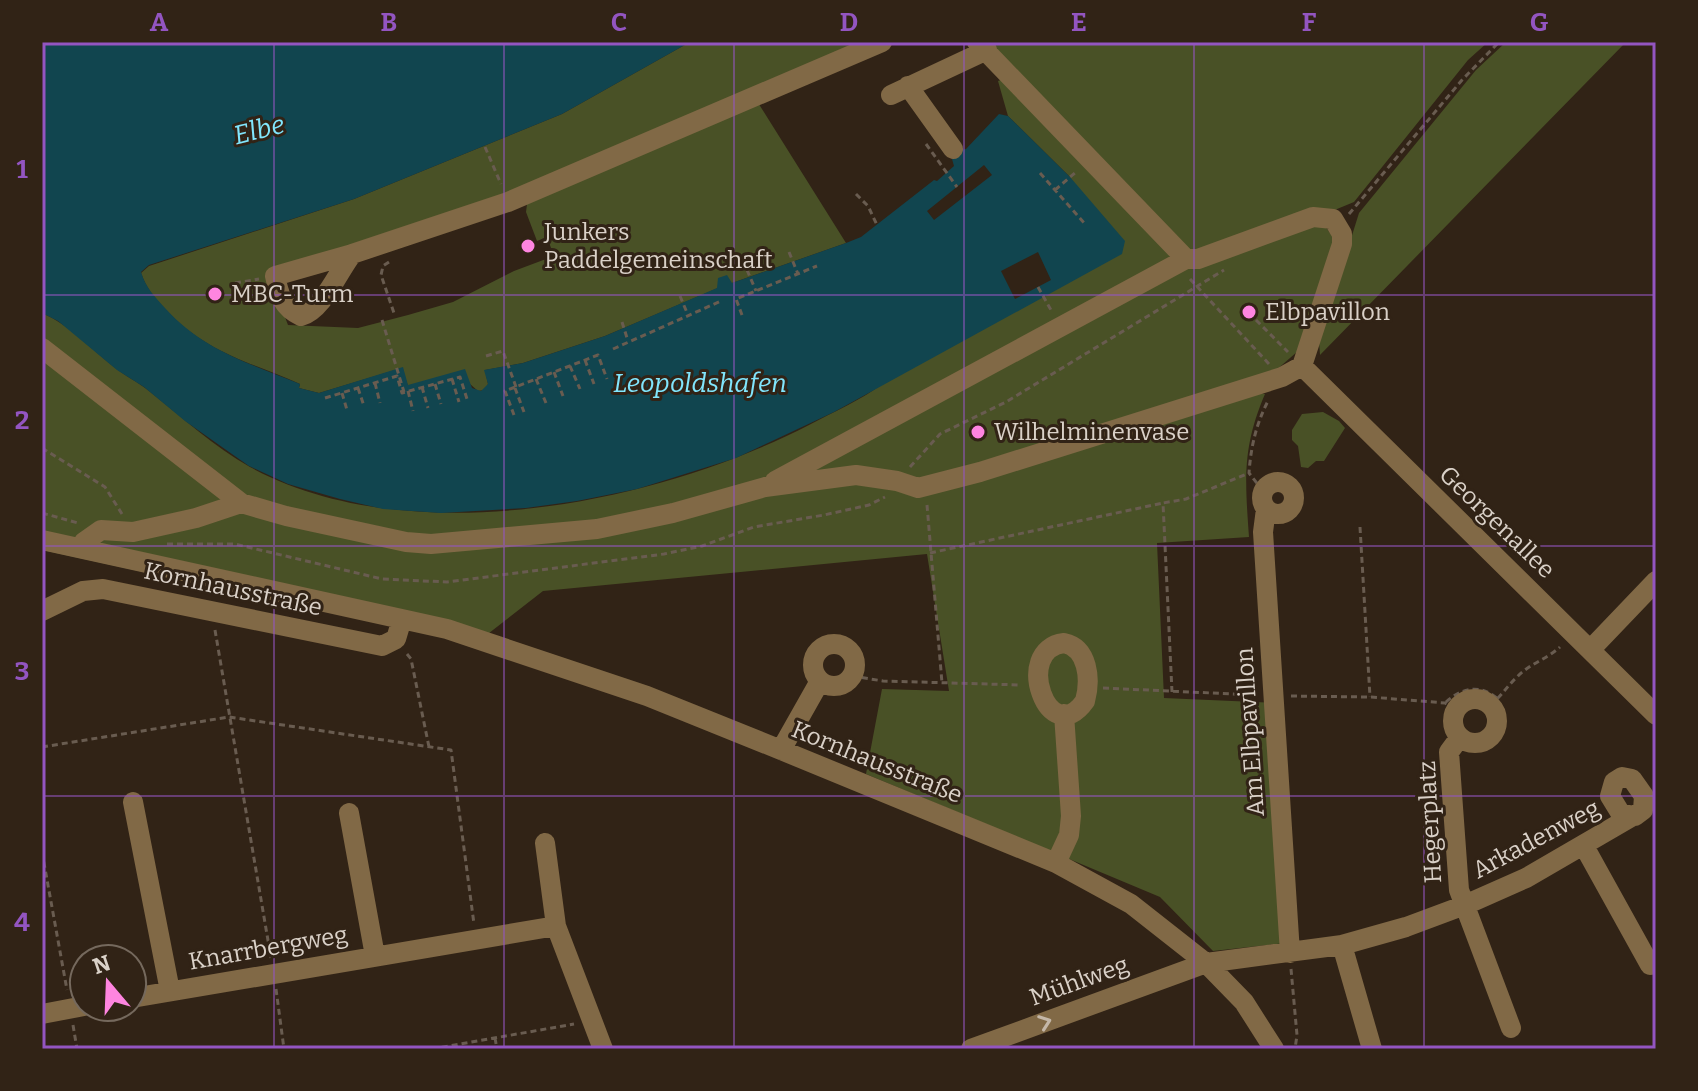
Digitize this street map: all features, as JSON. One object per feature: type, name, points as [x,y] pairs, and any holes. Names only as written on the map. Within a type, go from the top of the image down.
[{"type":"street","points":[[352,254],[320,303],[308,314],[301,316],[287,308],[278,291],[275,276],[508,202],[882,42]]},
{"type":"street","points":[[953,149],[899,90],[982,46],[1186,259]]},
{"type":"street","points":[[42,348],[241,503],[406,542],[453,544],[597,529],[673,513],[765,487],[856,475],[897,481],[918,488],[980,472],[1282,377],[1302,366],[1342,244],[1342,234],[1333,219],[1313,217],[1198,259],[1186,259],[765,487]]},
{"type":"street","name":"Georgenallee","points":[[1302,366],[1656,715]]},
{"type":"street","name":"Am Elbpavillon","points":[[1265,500],[1263,532],[1290,953]]},
{"type":"street","points":[[83,549],[84,542],[101,530],[133,532],[196,518],[241,503]]},
{"type":"street","name":"Kornhausstraße","points":[[42,540],[399,629],[447,629],[647,696],[1056,863],[1131,904],[1165,928],[1206,963],[1244,1002],[1274,1049]]},
{"type":"street","points":[[1591,649],[1656,581]]},
{"type":"street","name":"Kornhausstraße","points":[[42,611],[83,591],[103,589],[382,646],[399,629]]},
{"type":"street","points":[[1056,644],[1072,644],[1083,654],[1087,689],[1081,707],[1064,714],[1046,707],[1040,685],[1043,653],[1056,644]]},
{"type":"street","points":[[823,647],[843,647],[854,662],[852,676],[835,686],[820,681],[814,672],[814,658],[823,647]]},
{"type":"street","points":[[781,750],[820,681]]},
{"type":"street","points":[[1451,706],[1476,699],[1494,702]]},
{"type":"street","name":"Hegerplatz","points":[[1451,706],[1453,723],[1460,737],[1477,743],[1494,732],[1494,702]]},
{"type":"street","points":[[1056,863],[1069,835],[1071,816],[1064,714]]},
{"type":"street","name":"Hegerplatz","points":[[1460,737],[1449,752],[1459,890],[1465,905]]},
{"type":"street","name":"Knarrbergweg","points":[[133,802],[170,991]]},
{"type":"street","name":"Knarrbergweg","points":[[349,813],[375,956]]},
{"type":"street","name":"Arkadenweg","points":[[1206,963],[1342,945],[1406,927],[1526,878],[1631,817]]},
{"type":"street","points":[[545,843],[556,926],[603,1049]]},
{"type":"street","points":[[1584,846],[1650,965]]},
{"type":"street","name":"Arkadenweg","points":[[1465,905],[1511,1028]]},
{"type":"street","name":"Knarrbergweg","points":[[148,995],[556,926]]},
{"type":"street","points":[[1342,945],[1372,1049]]},
{"type":"street","name":"Mühlweg","points":[[971,1049],[1206,963]]},
{"type":"street","points":[[42,1014],[68,1010]]},
{"type":"path","points":[[1338,226],[1462,80],[1499,42]]},
{"type":"path","points":[[485,147],[508,202]]},
{"type":"path","points":[[1040,173],[1086,225]]},
{"type":"path","points":[[1055,190],[1070,177]]},
{"type":"path","points":[[856,194],[868,206],[877,225]]},
{"type":"path","points":[[388,242],[394,259],[383,266],[381,275],[395,316]]},
{"type":"path","points":[[789,252],[798,274]]},
{"type":"path","points":[[742,315],[736,299],[817,266]]},
{"type":"path","points":[[754,527],[869,505],[886,496],[940,434],[1006,402],[1227,268]]},
{"type":"path","points":[[747,270],[756,291]]},
{"type":"path","points":[[235,283],[275,276]]},
{"type":"path","points":[[1038,287],[1062,327]]},
{"type":"path","points":[[1196,287],[1282,377],[1255,429],[1249,473],[1265,500]]},
{"type":"path","points":[[680,296],[688,315]]},
{"type":"path","points":[[613,349],[721,301]]},
{"type":"path","points":[[382,320],[413,411]]},
{"type":"path","points":[[1256,320],[1302,366]]},
{"type":"path","points":[[622,322],[629,342]]},
{"type":"path","points":[[486,356],[503,351],[524,412]]},
{"type":"path","points":[[514,415],[505,391],[554,372],[598,355],[607,379]]},
{"type":"path","points":[[585,360],[594,384]]},
{"type":"path","points":[[570,366],[580,389]]},
{"type":"path","points":[[554,372],[563,396]]},
{"type":"path","points":[[325,398],[397,376],[402,393],[460,377],[467,399]]},
{"type":"path","points":[[452,379],[459,402]]},
{"type":"path","points":[[536,379],[546,403]]},
{"type":"path","points":[[375,383],[380,403]]},
{"type":"path","points":[[435,384],[441,404]]},
{"type":"path","points":[[422,387],[428,408]]},
{"type":"path","points":[[358,388],[364,406]]},
{"type":"path","points":[[342,393],[347,410]]},
{"type":"path","points":[[42,448],[105,487],[133,532]]},
{"type":"path","points":[[930,553],[1186,499],[1249,473]]},
{"type":"path","points":[[918,488],[929,509],[942,683]]},
{"type":"path","points":[[1163,503],[1172,692]]},
{"type":"path","points":[[42,513],[101,530]]},
{"type":"path","points":[[1360,527],[1370,697]]},
{"type":"path","points":[[212,611],[284,1049]]},
{"type":"path","points":[[399,629],[411,659],[429,747]]},
{"type":"path","points":[[1087,689],[1108,687],[1274,696],[1370,697],[1451,706],[1457,693],[1486,689],[1494,702],[1518,675],[1547,659],[1574,633]]},
{"type":"path","points":[[852,676],[883,681],[1040,685]]},
{"type":"path","points":[[42,747],[229,717],[451,750],[476,939]]},
{"type":"path","points":[[42,852],[68,968]]},
{"type":"path","points":[[1290,953],[1297,1035],[1295,1049]]},
{"type":"path","points":[[432,1049],[592,1021]]},
{"type":"path","points":[[77,1023],[77,1049]]},
{"type":"path","points":[[495,1038],[497,1049]]},
{"type":"green space","points":[[690,42],[872,42],[752,93],[846,243],[718,288],[605,336],[523,363],[485,370],[488,384],[485,390],[478,391],[470,384],[408,386],[402,368],[319,393],[299,388],[300,384],[228,354],[196,336],[165,309],[141,273],[149,266],[354,199],[562,114]],"holes":[[[529,189],[526,212],[537,241],[547,237],[554,256],[514,271],[453,302],[358,328],[288,325],[269,275]]]},
{"type":"green space","points":[[986,42],[1488,42],[1468,60],[1354,202],[1308,221],[1325,226],[1337,243],[1298,351],[1251,392],[1265,394],[1252,431],[1247,464],[1249,537],[1157,543],[1164,698],[1278,703],[1295,942],[1213,951],[1160,897],[866,774],[882,689],[949,691],[927,554],[543,591],[475,644],[42,550],[42,313],[71,331],[211,441],[250,467],[314,493],[383,508],[457,513],[532,508],[607,496],[680,477],[748,453],[847,406],[875,389],[898,369],[1070,177],[1008,116],[998,81],[1014,75]]},
{"type":"green space","points":[[1506,42],[1626,42],[1320,355],[1319,341],[1359,213],[1476,70]]},
{"type":"green space","points":[[1323,412],[1345,428],[1324,461],[1316,461],[1308,468],[1301,467],[1292,430],[1302,414]]},
{"type":"water","name":"Leopoldshafen","points":[[42,42],[690,42],[562,114],[354,199],[149,265],[141,272],[157,300],[195,335],[245,362],[300,384],[299,388],[319,393],[403,367],[408,385],[465,369],[472,388],[481,391],[488,384],[484,370],[523,363],[605,336],[717,288],[718,278],[727,275],[732,283],[861,237],[954,166],[950,152],[966,149],[999,114],[1008,116],[1070,177],[1125,241],[1122,254],[834,412],[736,458],[637,489],[577,501],[526,508],[441,513],[383,509],[288,484],[249,466],[117,370],[58,321],[42,313]]},
{"type":"pier","points":[[984,165],[992,175],[934,220],[927,211]]},
{"type":"pier","points":[[1038,252],[1051,280],[1015,299],[1001,271]]},
{"type":"place","name":"Junkers Paddelgemeinschaft","points":[[528,246]]},
{"type":"place","name":"MBC-Turm","points":[[215,294]]},
{"type":"place","name":"Elbpavillon","points":[[1249,312]]},
{"type":"place","name":"Wilhelminenvase","points":[[978,432]]},
{"type":"water label","name":"Elbe","points":[[259,130]]}]
